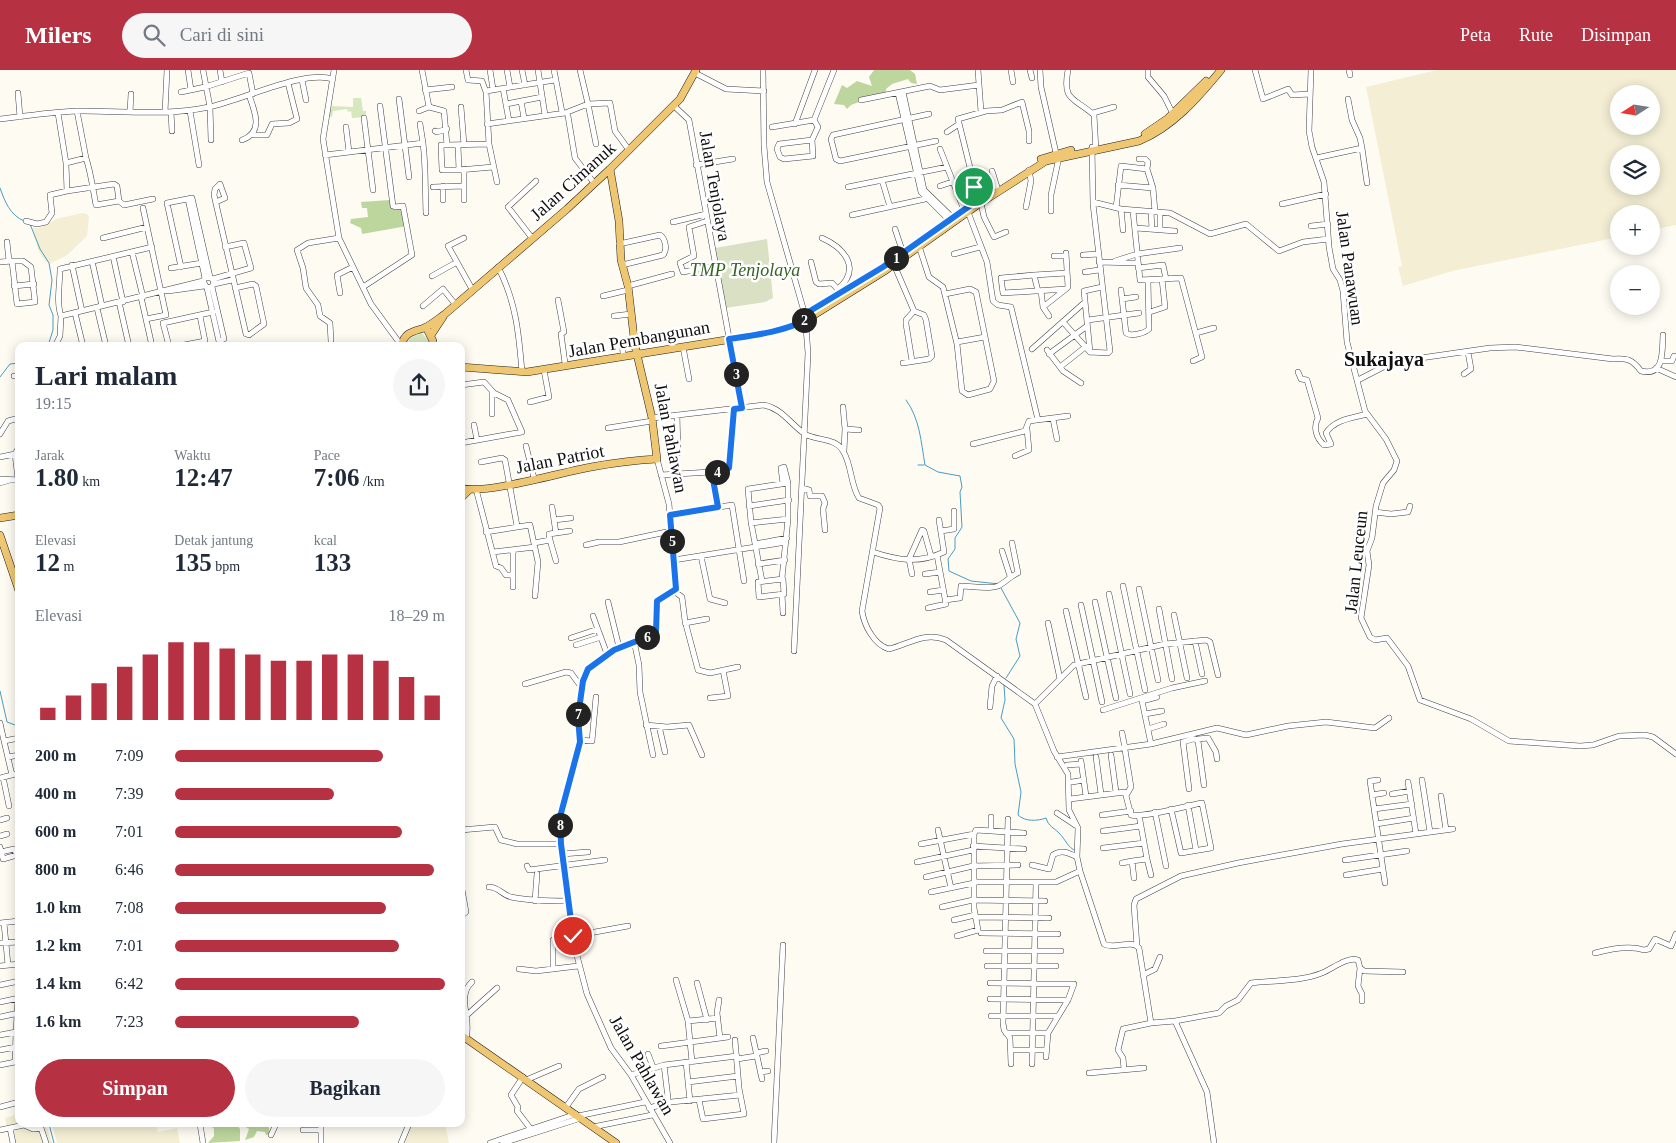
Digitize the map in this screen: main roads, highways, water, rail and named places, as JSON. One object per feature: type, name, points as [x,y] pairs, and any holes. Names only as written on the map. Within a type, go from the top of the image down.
[{"type":"main road","name":"Jalan Pembangunan","points":[[1167,122],[1173,114],[1207,84],[1216,70]]},
{"type":"main road","name":"Jalan Pembangunan","points":[[636,352],[729,336],[757,335],[794,326],[840,291],[893,263],[903,253],[1031,164],[1057,155],[1139,141],[1153,135],[1221,70]]},
{"type":"main road","name":"Jalan Cimanuk","points":[[445,314],[567,209],[610,169],[673,105],[689,86],[696,71]]},
{"type":"main road","name":"Jalan Pembangunan","points":[[979,201],[1057,155]]},
{"type":"main road","name":"Jalan Pahlawan","points":[[610,169],[619,221],[619,244],[628,288],[636,352],[652,419],[657,458]]},
{"type":"main road","name":"Jalan Pembangunan","points":[[805,317],[919,246],[952,220]]},
{"type":"main road","points":[[403,342],[405,336],[414,329],[424,328],[445,314]]},
{"type":"main road","points":[[432,342],[431,335],[445,314]]},
{"type":"main road","points":[[424,328],[431,335]]},
{"type":"main road","name":"Jalan Pembangunan","points":[[522,370],[682,346],[729,336]]},
{"type":"main road","name":"Jalan Pembangunan","points":[[465,365],[544,370],[568,364]]},
{"type":"main road","name":"Jalan Patriot","points":[[469,489],[511,484],[592,466],[657,458]]},
{"type":"main road","points":[[0,518],[15,516]]},
{"type":"main road","points":[[0,535],[15,579]]},
{"type":"main road","points":[[465,1038],[616,1143]]},
{"type":"waterway","points":[[0,188],[12,212],[24,221]]},
{"type":"waterway","points":[[30,224],[40,249],[49,263],[52,280],[49,305],[53,315],[53,330],[49,342]]},
{"type":"waterway","points":[[0,377],[10,364],[15,363]]},
{"type":"waterway","points":[[906,400],[917,423],[925,465],[938,472],[960,476],[962,487],[960,492],[962,527],[955,538],[955,549],[948,559],[949,571],[971,581],[999,584]]},
{"type":"waterway","points":[[918,465],[924,465]]},
{"type":"waterway","points":[[1001,588],[1020,623],[1016,639],[1020,656],[1006,678]]},
{"type":"waterway","points":[[1004,685],[1005,700],[1001,718],[1014,739],[1015,764],[1021,792],[1018,815],[1024,819],[1032,820],[1046,818],[1050,825],[1076,851]]},
{"type":"waterway","points":[[0,691],[7,722],[15,725]]},
{"type":"waterway","points":[[50,1127],[54,1143]]},
{"type":"district","name":"Sukajaya","points":[[1384,359]]},
{"type":"park label","name":"TMP Tenjolaya","points":[[745,270]]}]
